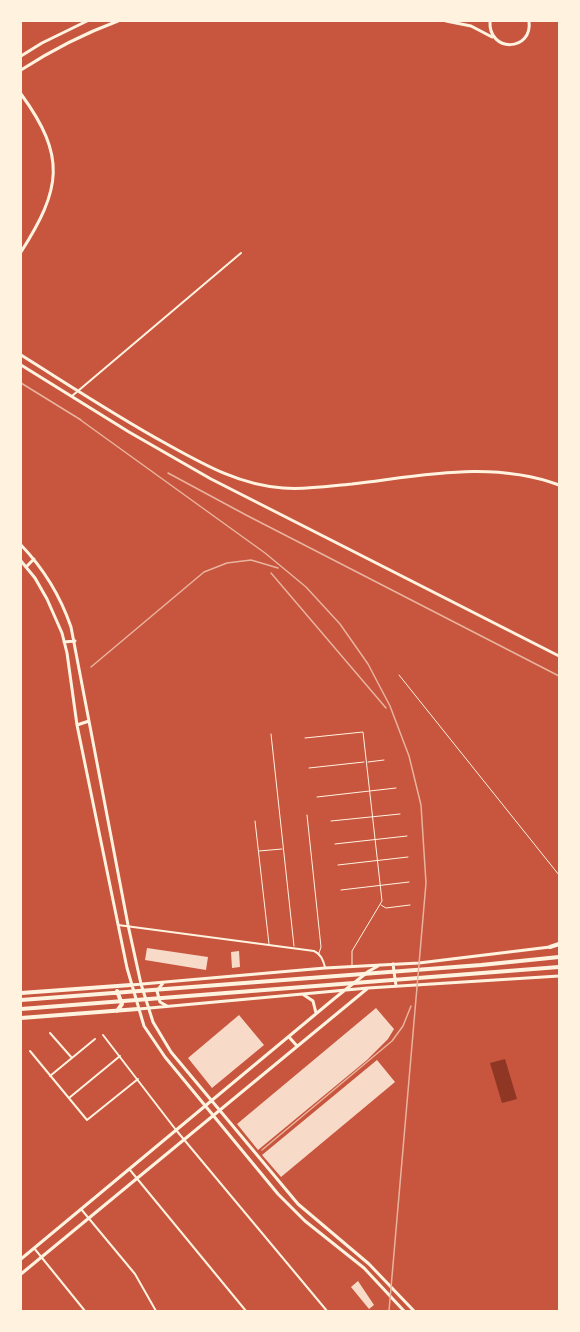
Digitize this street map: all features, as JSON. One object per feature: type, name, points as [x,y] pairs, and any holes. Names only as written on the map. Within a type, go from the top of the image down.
[{"type":"highway","points":[[550,947],[559,944]]},
{"type":"highway","points":[[21,1000],[559,957]]},
{"type":"highway","points":[[21,1009],[559,967]]},
{"type":"highway","points":[[21,993],[131,985]]},
{"type":"highway","points":[[112,987],[117,991],[122,1004],[116,1012]]},
{"type":"highway","points":[[21,1018],[138,1009]]},
{"type":"main road","points":[[21,56],[87,21]]},
{"type":"main road","points":[[446,21],[471,26],[506,45],[520,43],[525,38],[531,22]]},
{"type":"main road","points":[[490,21],[489,27],[494,38]]},
{"type":"main road","points":[[21,70],[48,52],[115,22]]},
{"type":"main road","points":[[21,94],[44,129],[51,147],[53,165],[52,185],[47,207],[21,252]]},
{"type":"main road","points":[[21,356],[133,426],[215,471],[244,481],[285,488],[329,486],[471,470],[540,478],[559,486]]},
{"type":"main road","points":[[21,365],[129,432],[211,479],[559,656]]},
{"type":"main road","points":[[21,545],[44,572],[61,600],[75,641],[128,925],[141,984],[153,1022],[171,1052],[285,1189],[312,1217],[384,1278],[414,1311]]},
{"type":"main road","points":[[26,567],[34,560]]},
{"type":"main road","points":[[21,561],[52,608],[64,642],[77,725],[131,985],[138,1009],[150,1035],[165,1057],[278,1194],[305,1221],[378,1282],[404,1311]]},
{"type":"main road","points":[[64,642],[75,641]]},
{"type":"main road","points":[[77,725],[89,721]]},
{"type":"main road","points":[[94,808],[105,806]]},
{"type":"main road","points":[[106,862],[116,860]]},
{"type":"main road","points":[[131,985],[434,961],[550,947]]},
{"type":"main road","points":[[21,1259],[316,1014],[380,964]]},
{"type":"main road","points":[[393,964],[396,986]]},
{"type":"main road","points":[[138,1009],[368,988],[559,976]]},
{"type":"main road","points":[[164,982],[157,991],[160,1002],[169,1007]]},
{"type":"main road","points":[[21,1274],[368,988]]},
{"type":"main road","points":[[303,995],[314,1001],[316,1014]]},
{"type":"main road","points":[[289,1037],[297,1046]]},
{"type":"main road","points":[[165,1057],[171,1052]]},
{"type":"main road","points":[[278,1194],[285,1189]]},
{"type":"main road","points":[[378,1282],[384,1278]]},
{"type":"street","points":[[72,396],[241,253]]},
{"type":"street","points":[[118,925],[294,948],[318,953],[325,968]]},
{"type":"street","points":[[50,1033],[72,1058]]},
{"type":"street","points":[[103,1035],[184,1140],[327,1311]]},
{"type":"street","points":[[50,1076],[95,1039]]},
{"type":"street","points":[[30,1052],[87,1120],[138,1079]]},
{"type":"street","points":[[69,1098],[120,1056]]},
{"type":"street","points":[[129,1169],[246,1311]]},
{"type":"street","points":[[81,1209],[135,1274],[156,1311]]},
{"type":"street","points":[[34,1248],[85,1311]]},
{"type":"lane","points":[[399,675],[559,875]]},
{"type":"lane","points":[[305,738],[363,732],[382,901],[352,951],[352,967]]},
{"type":"lane","points":[[271,734],[294,948]]},
{"type":"lane","points":[[309,768],[384,760]]},
{"type":"lane","points":[[317,797],[396,788]]},
{"type":"lane","points":[[331,822],[400,814]]},
{"type":"lane","points":[[306,815],[321,947],[318,953]]},
{"type":"lane","points":[[255,821],[269,944]]},
{"type":"lane","points":[[335,844],[407,836]]},
{"type":"lane","points":[[259,851],[284,849]]},
{"type":"lane","points":[[338,865],[408,857]]},
{"type":"lane","points":[[341,890],[409,882]]},
{"type":"lane","points":[[380,904],[386,908],[410,904]]},
{"type":"shaded area","points":[[505,1059],[517,1099],[502,1103],[490,1063]]},
{"type":"building","points":[[147,948],[208,957],[206,970],[145,960]]},
{"type":"building","points":[[239,951],[240,967],[232,968],[231,952]]},
{"type":"building","points":[[376,1008],[394,1029],[388,1039],[367,1060],[258,1150],[237,1124]]},
{"type":"building","points":[[239,1015],[264,1045],[212,1088],[188,1058]]},
{"type":"building","points":[[377,1060],[395,1082],[281,1177],[262,1155]]},
{"type":"building","points":[[358,1281],[374,1305],[369,1309],[351,1287]]},
{"type":"railway","points":[[21,383],[81,420]]},
{"type":"railway","points":[[75,416],[265,553],[306,587],[340,624],[368,664],[390,706],[409,756],[421,805],[426,883],[389,1311]]},
{"type":"railway","points":[[168,473],[559,676]]},
{"type":"railway","points":[[91,667],[204,572],[227,563],[251,560],[278,568]]},
{"type":"railway","points":[[271,573],[386,708]]},
{"type":"railway","points":[[262,1150],[392,1041],[403,1026],[411,1006]]}]
